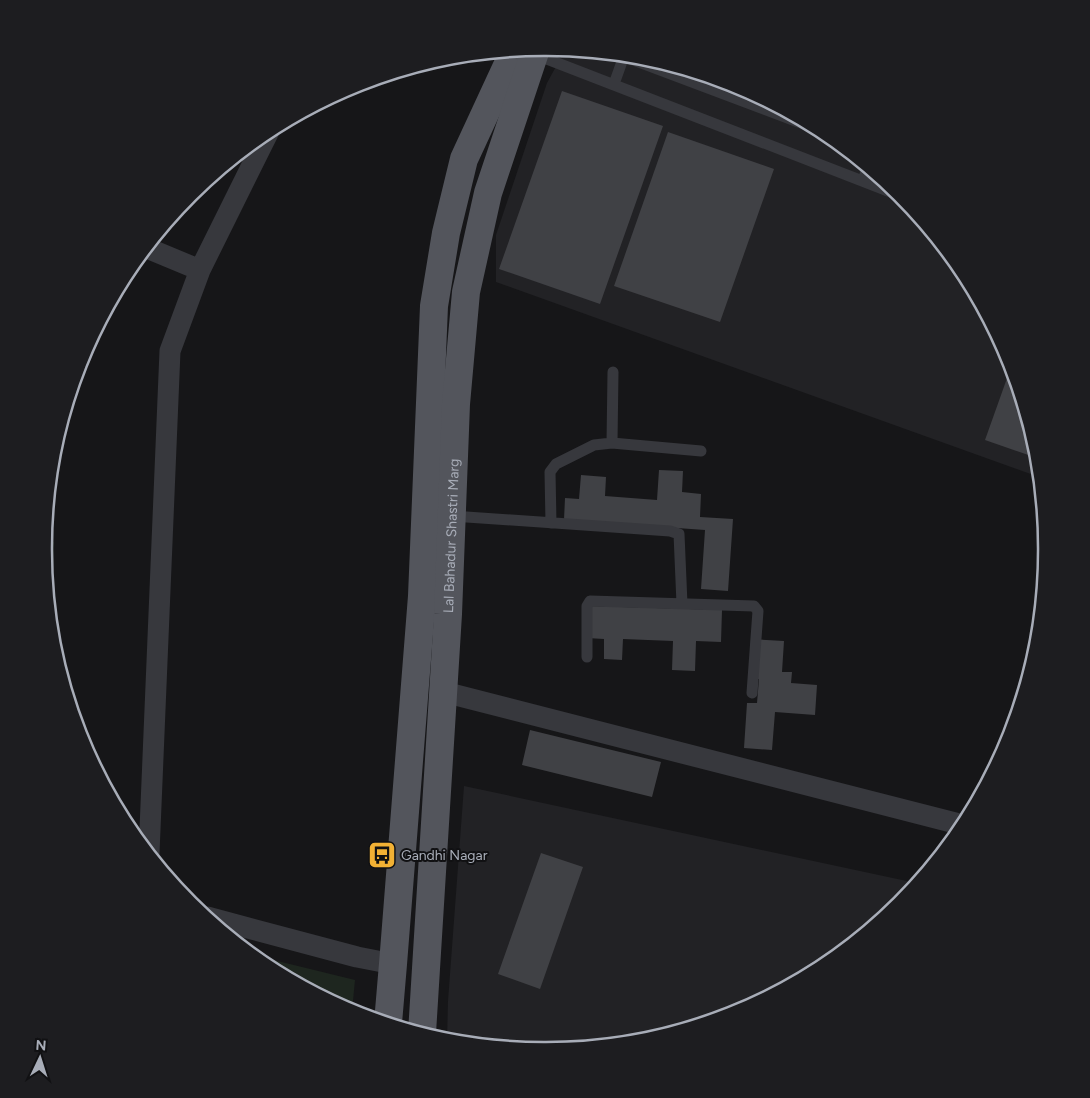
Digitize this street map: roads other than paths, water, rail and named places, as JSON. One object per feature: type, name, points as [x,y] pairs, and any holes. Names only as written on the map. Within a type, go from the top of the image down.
[{"type":"main road","name":"Lal Bahadur Shastri Marg","points":[[389,1016],[422,596],[434,306],[446,232],[464,159],[523,57]]},
{"type":"main road","name":"Lal Bahadur Shastri Marg","points":[[422,1026],[444,692],[456,404],[466,292],[488,193],[525,57]]},
{"type":"street","points":[[149,842],[170,351],[200,270],[261,147]]},
{"type":"street","points":[[153,250],[200,270]]},
{"type":"street","points":[[444,692],[954,823]]},
{"type":"street","points":[[223,921],[357,957],[394,964]]},
{"type":"lane","points":[[541,56],[879,187]]},
{"type":"lane","points":[[614,84],[621,63]]},
{"type":"lane","points":[[662,71],[774,113]]},
{"type":"lane","points":[[862,181],[865,174]]},
{"type":"lane","points":[[612,442],[613,372]]},
{"type":"lane","points":[[551,522],[550,472],[556,464],[594,444],[612,442],[701,451]]},
{"type":"lane","points":[[452,516],[670,531],[679,534],[682,604]]},
{"type":"lane","points":[[587,657],[587,606],[590,601],[754,606],[758,611],[752,693]]},
{"type":"place","name":"Gandhi Nagar","points":[[382,855]]}]
